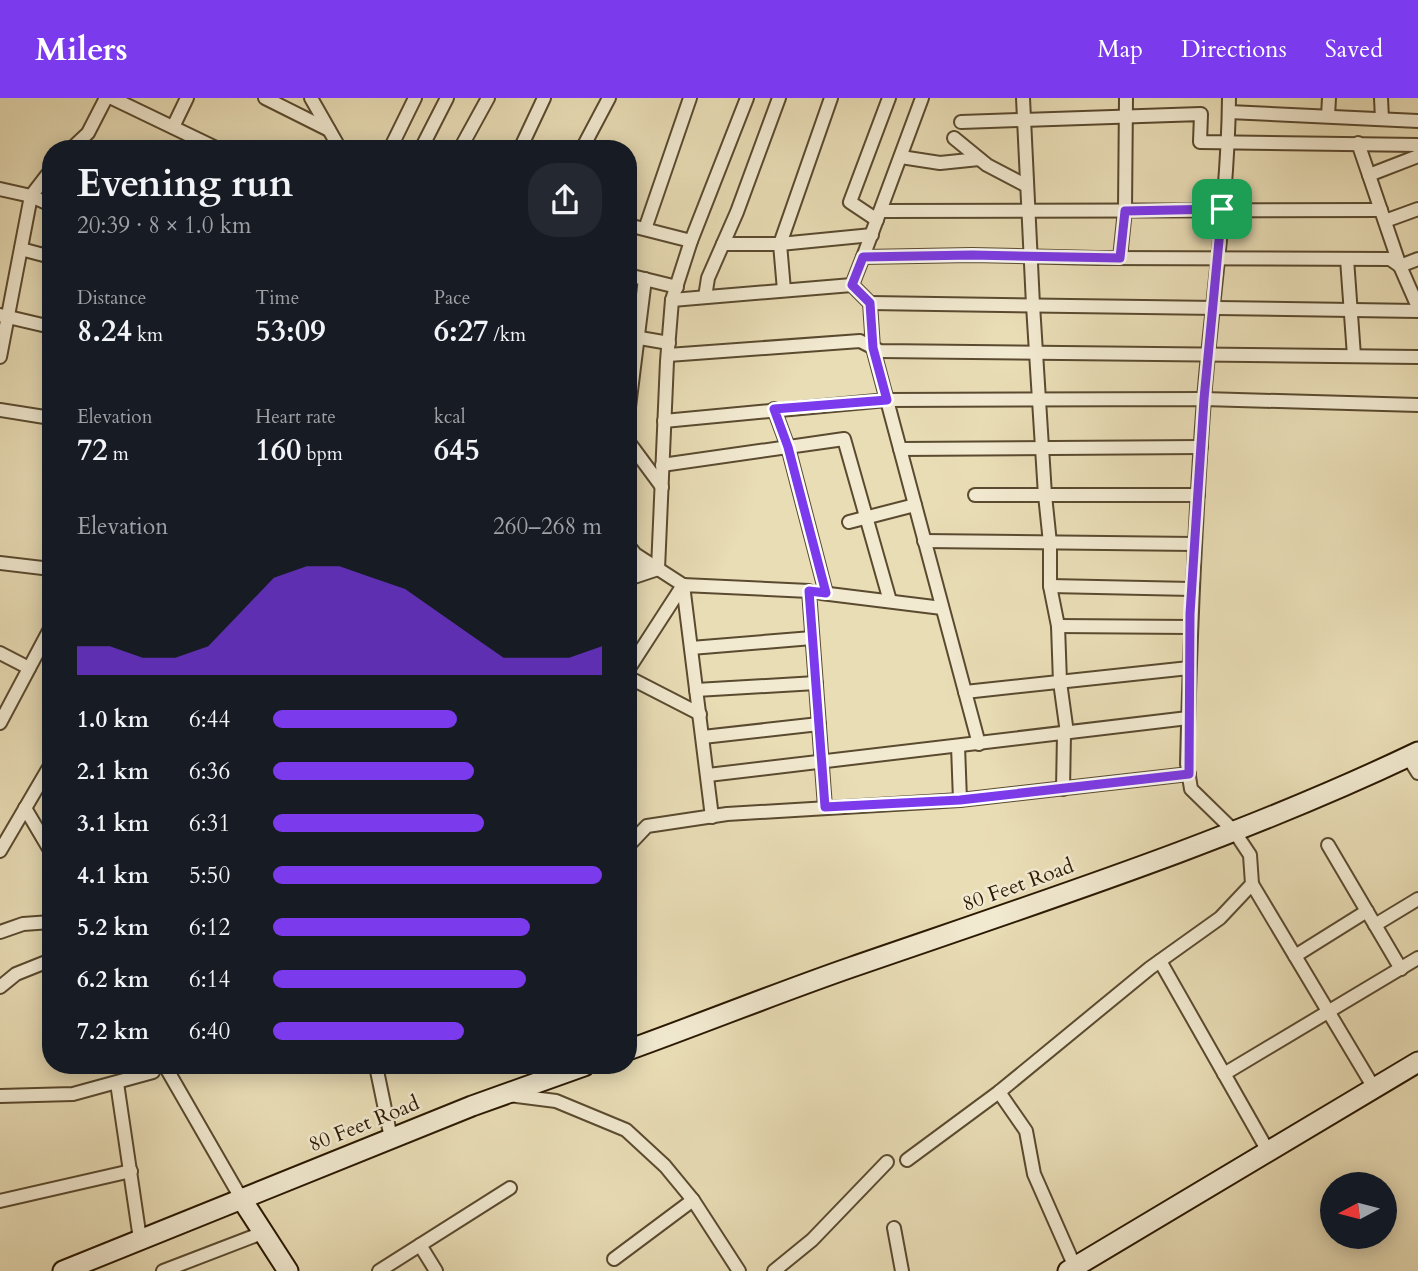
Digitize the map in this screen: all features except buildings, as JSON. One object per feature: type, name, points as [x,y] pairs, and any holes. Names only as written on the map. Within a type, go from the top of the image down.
[{"type":"main road","name":"80 Feet Road","points":[[637,1047],[1234,831],[1415,761]]},
{"type":"main road","points":[[1072,1269],[1418,1062]]},
{"type":"main road","name":"80 Feet Road","points":[[63,1271],[140,1239],[246,1203],[391,1138],[559,1074]]},
{"type":"main road","points":[[246,1203],[262,1233],[288,1270]]},
{"type":"main road","points":[[246,1203],[261,1213],[288,1270]]},
{"type":"street","points":[[81,140],[88,133],[106,98]]},
{"type":"street","points":[[112,98],[200,140]]},
{"type":"street","points":[[173,127],[187,98]]},
{"type":"street","points":[[265,98],[330,130]]},
{"type":"street","points":[[311,98],[335,140]]},
{"type":"street","points":[[394,140],[415,98]]},
{"type":"street","points":[[426,140],[447,98]]},
{"type":"street","points":[[465,140],[488,98]]},
{"type":"street","points":[[524,140],[544,98]]},
{"type":"street","points":[[587,140],[608,98]]},
{"type":"street","points":[[645,229],[690,98]]},
{"type":"street","points":[[654,567],[662,487],[672,300],[691,241],[747,98]]},
{"type":"street","points":[[705,297],[708,278],[779,98]]},
{"type":"street","points":[[784,290],[780,244],[831,98]]},
{"type":"street","points":[[890,98],[850,202],[879,215],[1222,209],[1383,215],[1418,209]]},
{"type":"street","points":[[852,285],[922,98]]},
{"type":"street","points":[[1023,98],[1042,448],[1051,542],[1050,586],[1058,626],[1060,682],[1067,733],[1064,734],[1063,789]]},
{"type":"street","points":[[1120,258],[1125,211],[1126,98]]},
{"type":"street","points":[[1229,98],[1228,143],[1204,399],[1192,590],[1188,719],[1191,789],[1234,831],[1250,855],[1252,884],[1374,1088]]},
{"type":"street","points":[[1328,116],[1329,98]]},
{"type":"street","points":[[1381,98],[1382,119]]},
{"type":"street","points":[[1229,112],[1418,121]]},
{"type":"street","points":[[961,122],[1201,114],[1200,142],[1418,145]]},
{"type":"street","points":[[954,138],[979,159],[1027,186]]},
{"type":"street","points":[[870,303],[1418,309],[1400,266],[1358,144]]},
{"type":"street","points":[[1369,175],[1418,156]]},
{"type":"street","points":[[901,157],[940,163],[979,159]]},
{"type":"street","points":[[0,357],[4,316],[31,196],[42,182]]},
{"type":"street","points":[[0,189],[42,201]]},
{"type":"street","points":[[637,227],[691,241]]},
{"type":"street","points":[[723,244],[780,244],[872,235]]},
{"type":"street","points":[[21,248],[42,254]]},
{"type":"street","points":[[863,257],[1390,259],[1400,266]]},
{"type":"street","points":[[1347,259],[1354,356]]},
{"type":"street","points":[[1400,266],[1418,259]]},
{"type":"street","points":[[637,277],[677,287]]},
{"type":"street","points":[[637,318],[645,279]]},
{"type":"street","points":[[672,300],[852,285],[870,303],[873,348],[979,744]]},
{"type":"street","points":[[4,316],[42,325]]},
{"type":"street","points":[[637,338],[668,349],[860,341],[880,351],[1418,357]]},
{"type":"street","points":[[664,421],[887,400],[1204,399],[1418,405]]},
{"type":"street","points":[[774,409],[788,447],[826,593]]},
{"type":"street","points":[[0,411],[42,417]]},
{"type":"street","points":[[662,465],[844,439],[890,601]]},
{"type":"street","points":[[900,449],[1201,447]]},
{"type":"street","points":[[637,453],[662,487]]},
{"type":"street","points":[[975,495],[1198,495]]},
{"type":"street","points":[[849,522],[915,505]]},
{"type":"street","points":[[925,541],[1195,544]]},
{"type":"street","points":[[637,555],[683,585],[809,591],[942,608]]},
{"type":"street","points":[[0,563],[42,568]]},
{"type":"street","points":[[637,567],[654,567]]},
{"type":"street","points":[[637,575],[654,567]]},
{"type":"street","points":[[683,585],[712,817]]},
{"type":"street","points":[[637,656],[683,585]]},
{"type":"street","points":[[1050,586],[1192,590]]},
{"type":"street","points":[[809,591],[825,807]]},
{"type":"street","points":[[1058,626],[1190,627]]},
{"type":"street","points":[[691,648],[812,638]]},
{"type":"street","points":[[0,723],[42,644]]},
{"type":"street","points":[[0,653],[29,668]]},
{"type":"street","points":[[965,692],[1189,668]]},
{"type":"street","points":[[637,682],[700,714]]},
{"type":"street","points":[[696,690],[816,683]]},
{"type":"street","points":[[708,775],[1188,719]]},
{"type":"street","points":[[703,737],[819,724]]},
{"type":"street","points":[[958,746],[960,800]]},
{"type":"street","points":[[637,837],[647,826],[712,817],[825,807],[960,800],[1189,774]]},
{"type":"street","points":[[0,851],[42,779]]},
{"type":"street","points":[[25,807],[42,836]]},
{"type":"street","points":[[1328,845],[1401,969]]},
{"type":"street","points":[[907,1160],[999,1092],[1160,961],[1220,918],[1252,884]]},
{"type":"street","points":[[1375,925],[1418,899]]},
{"type":"street","points":[[1295,956],[1367,911]]},
{"type":"street","points":[[0,932],[42,923]]},
{"type":"street","points":[[1224,1074],[1418,958]]},
{"type":"street","points":[[1160,961],[1268,1151]]},
{"type":"street","points":[[0,987],[16,974],[42,964]]},
{"type":"street","points":[[0,1096],[73,1094],[146,1074]]},
{"type":"street","points":[[170,1074],[246,1203]]},
{"type":"street","points":[[380,1074],[391,1138]]},
{"type":"street","points":[[117,1083],[140,1239]]},
{"type":"street","points":[[999,1092],[1026,1131],[1034,1174],[1072,1269]]},
{"type":"street","points":[[505,1094],[556,1101],[626,1130],[665,1166],[693,1200],[738,1271]]},
{"type":"street","points":[[774,1271],[812,1240],[887,1162]]},
{"type":"street","points":[[0,1201],[131,1171]]},
{"type":"street","points":[[379,1271],[510,1188]]},
{"type":"street","points":[[614,1259],[693,1200]]},
{"type":"street","points":[[894,1228],[902,1271]]},
{"type":"street","points":[[163,1271],[262,1233]]},
{"type":"street","points":[[420,1245],[436,1271]]},
{"type":"route","points":[[1222,209],[1204,399],[1190,614],[1189,774],[960,800],[825,807],[809,591],[826,593],[788,447],[774,409],[887,400],[873,348],[870,303],[852,285],[863,257],[972,255],[1120,258],[1125,211],[1222,209]]}]
